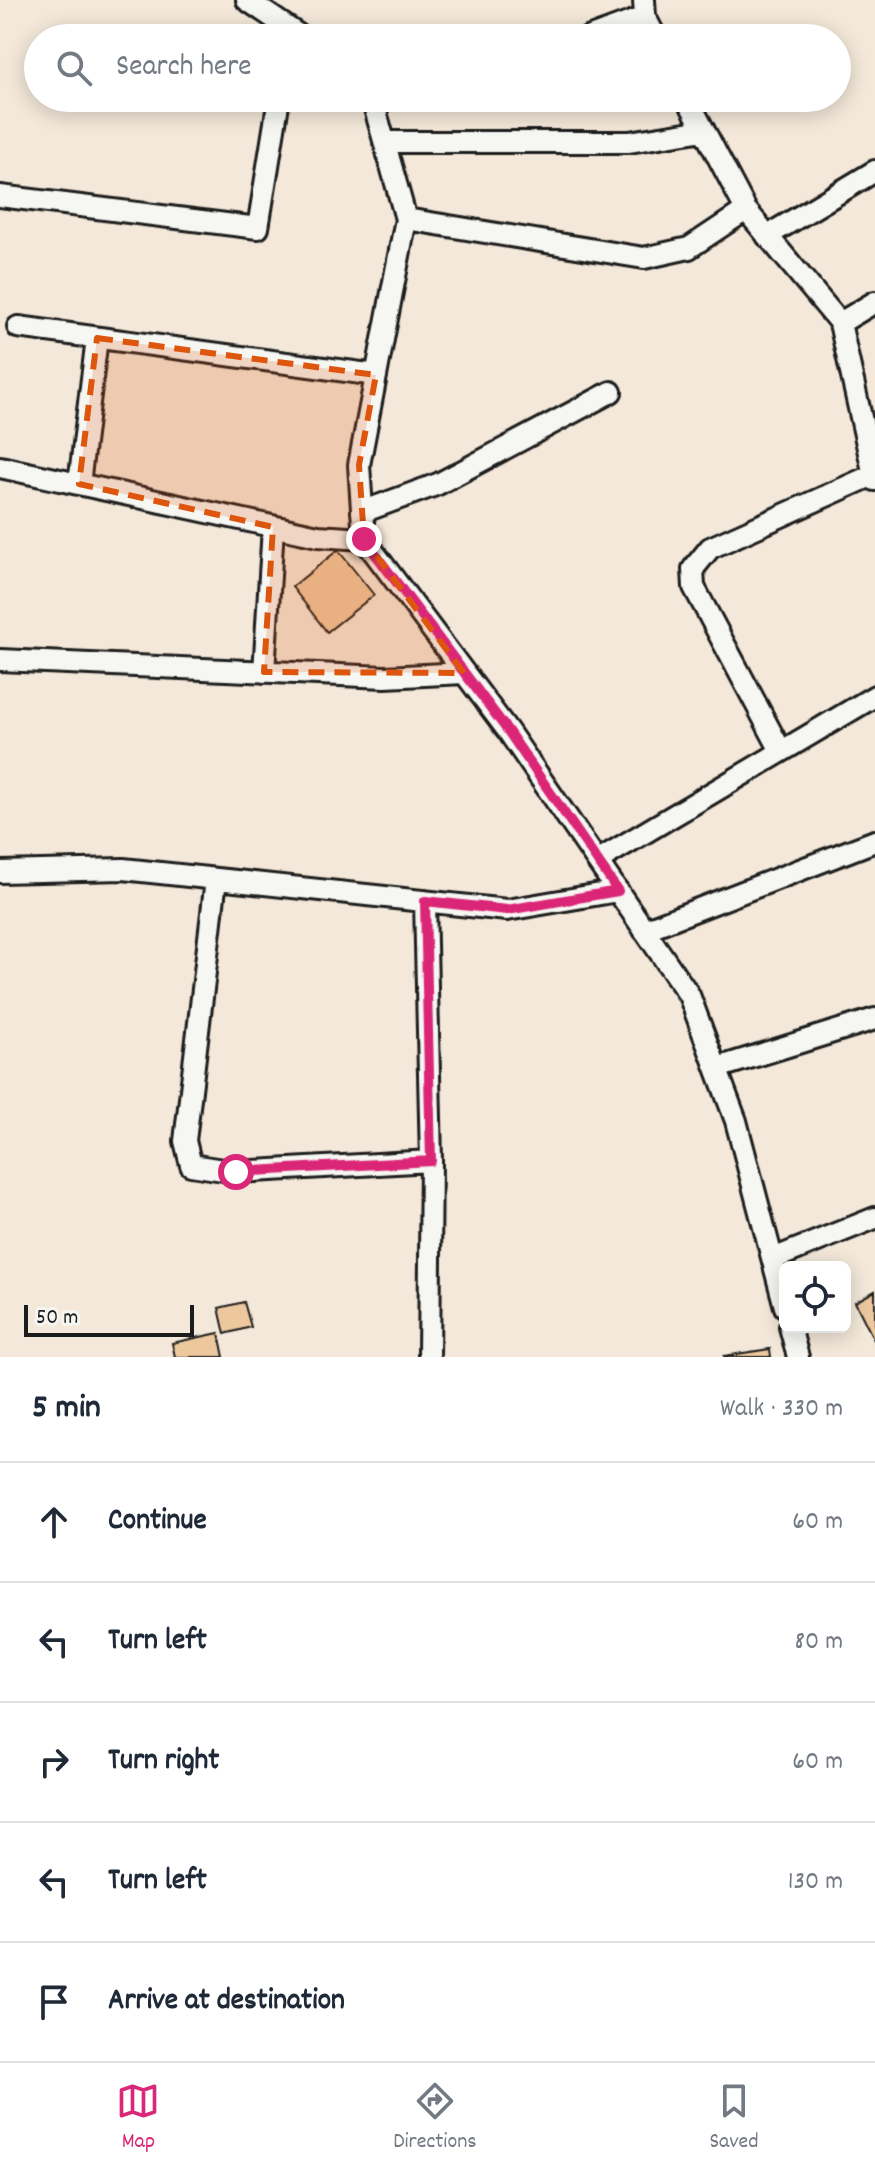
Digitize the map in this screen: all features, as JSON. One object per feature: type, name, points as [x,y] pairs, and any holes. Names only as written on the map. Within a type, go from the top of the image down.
[{"type":"street","points":[[247,0],[279,24]]},
{"type":"street","points":[[615,24],[644,9]]},
{"type":"street","points":[[0,196],[258,228],[277,112]]},
{"type":"street","points":[[376,112],[406,219],[359,465],[364,539],[508,731],[689,995],[736,1121],[779,1283]]},
{"type":"street","points":[[694,112],[746,210],[840,323],[874,478],[710,548],[693,569],[694,587],[781,751]]},
{"type":"street","points":[[384,142],[629,142],[704,130]]},
{"type":"street","points":[[767,236],[875,171]]},
{"type":"street","points":[[406,219],[644,258],[689,248],[746,210]]},
{"type":"street","points":[[840,323],[875,302]]},
{"type":"street","points":[[18,327],[376,375]]},
{"type":"street","points":[[79,484],[97,338]]},
{"type":"street","points":[[362,512],[438,484],[611,392]]},
{"type":"street","points":[[0,467],[318,536],[364,539]]},
{"type":"street","points":[[264,672],[273,527]]},
{"type":"street","points":[[0,660],[385,677],[464,673]]},
{"type":"street","points":[[597,861],[875,696]]},
{"type":"street","points":[[644,930],[875,841]]},
{"type":"street","points":[[0,872],[123,869],[507,910],[618,891]]},
{"type":"street","points":[[216,879],[185,1141],[191,1165],[236,1172],[431,1161]]},
{"type":"street","points":[[425,901],[431,1161],[429,1357]]},
{"type":"street","points":[[717,1068],[875,1019]]},
{"type":"street","points":[[773,1259],[875,1218]]},
{"type":"street","points":[[792,1333],[798,1357]]},
{"type":"highlighted area","points":[[97,338],[376,375],[359,465],[364,539],[464,673],[264,672],[273,527],[79,484]]},
{"type":"building","points":[[338,550],[374,595],[327,632],[292,587]]},
{"type":"building","points":[[875,1291],[875,1342],[855,1302]]},
{"type":"building","points":[[244,1302],[251,1327],[225,1334],[219,1308]]},
{"type":"building","points":[[219,1333],[224,1357],[175,1357],[172,1343]]},
{"type":"building","points":[[770,1349],[771,1357],[724,1356]]},
{"type":"route","points":[[236,1172],[431,1161],[425,901],[507,910],[618,891],[508,731],[364,539]]}]
